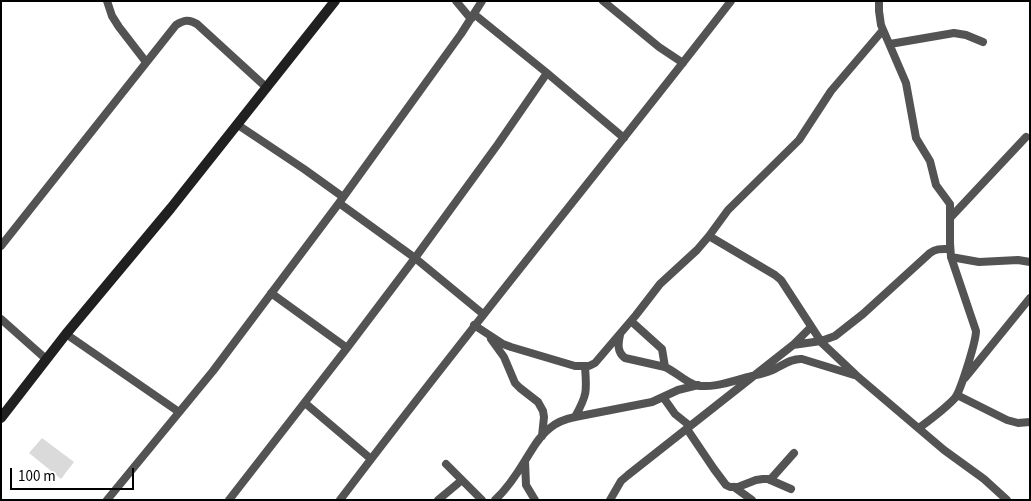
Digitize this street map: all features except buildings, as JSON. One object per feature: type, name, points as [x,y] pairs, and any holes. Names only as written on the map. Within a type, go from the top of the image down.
[{"type":"main road","points":[[1,418],[66,334],[238,125],[335,1]]},
{"type":"street","points":[[107,1],[112,16],[119,27],[146,62]]},
{"type":"street","points":[[456,1],[547,73],[624,138]]},
{"type":"street","points":[[107,500],[213,371],[341,200],[450,50],[482,1]]},
{"type":"street","points":[[603,1],[653,42],[683,63]]},
{"type":"street","points":[[340,500],[483,314],[731,1]]},
{"type":"street","points":[[879,1],[879,18],[906,82],[916,138],[930,161],[936,184],[949,201],[951,208],[951,253],[976,331],[975,341],[956,395],[950,403],[919,428]]},
{"type":"street","points":[[1,246],[146,62],[176,25],[182,21],[192,21],[197,24],[267,88]]},
{"type":"street","points":[[474,326],[503,344],[566,364],[586,367],[598,361],[660,284],[697,250],[728,210],[800,140],[832,91],[883,30]]},
{"type":"street","points":[[890,44],[954,33],[966,35],[984,42]]},
{"type":"street","points":[[229,500],[415,258],[547,73]]},
{"type":"street","points":[[238,125],[304,169],[483,314]]},
{"type":"street","points":[[951,217],[1026,137]]},
{"type":"street","points":[[709,236],[781,280],[821,341],[857,376],[944,450],[984,479],[1007,500]]},
{"type":"street","points":[[793,346],[821,341],[835,336],[934,251],[940,249],[979,262],[1018,260],[1030,262]]},
{"type":"street","points":[[271,293],[347,348]]},
{"type":"street","points":[[962,382],[1030,298]]},
{"type":"street","points":[[1,319],[46,359]]},
{"type":"street","points":[[631,321],[662,349],[665,367]]},
{"type":"street","points":[[610,500],[621,481],[793,346],[811,327]]},
{"type":"street","points":[[66,334],[179,412]]},
{"type":"street","points":[[486,334],[504,356],[515,383],[538,402],[544,411],[542,436]]},
{"type":"street","points":[[620,335],[618,348],[622,356],[665,367],[689,382],[698,385]]},
{"type":"street","points":[[495,500],[504,492],[542,436],[550,428],[565,419],[652,402],[678,390],[698,385],[713,385],[769,372],[792,360],[798,359],[857,376]]},
{"type":"street","points":[[575,417],[586,392],[586,367]]},
{"type":"street","points":[[956,395],[1007,420],[1018,423],[1030,422]]},
{"type":"street","points":[[663,397],[675,414],[689,427],[722,482],[726,485],[738,487],[760,479],[770,480],[791,489]]},
{"type":"street","points":[[305,403],[371,459]]},
{"type":"street","points":[[770,480],[794,453]]},
{"type":"street","points":[[525,462],[526,485],[535,500]]},
{"type":"street","points":[[446,464],[482,500]]},
{"type":"street","points":[[438,500],[462,480]]},
{"type":"street","points":[[512,481],[528,489]]},
{"type":"street","points":[[734,487],[752,500]]},
{"type":"shaded area","points":[[42,438],[74,462],[61,479],[29,453]]}]
